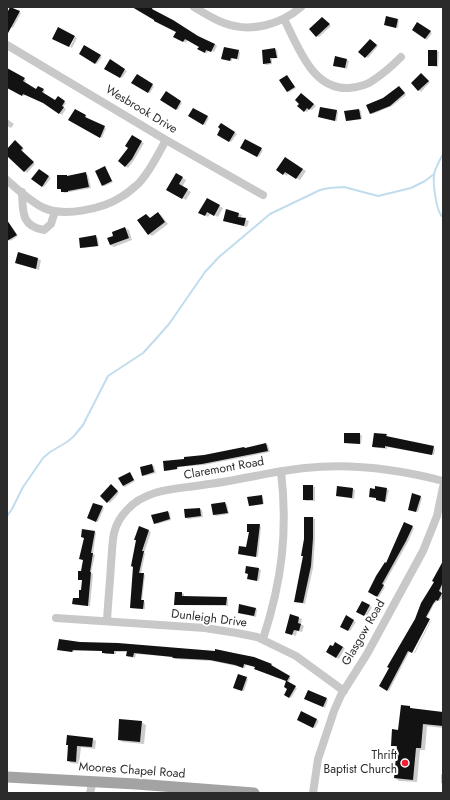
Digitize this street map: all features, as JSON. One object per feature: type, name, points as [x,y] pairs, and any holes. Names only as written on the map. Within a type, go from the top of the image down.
[{"type":"main road","name":"Moores Chapel Road","points":[[7,777],[93,781],[254,793]]},
{"type":"street","points":[[194,7],[216,20],[235,26],[262,26],[284,19],[301,7]]},
{"type":"street","points":[[284,19],[311,69],[324,81],[332,85],[347,88],[366,84],[375,79],[401,58]]},
{"type":"street","name":"Wesbrook Drive","points":[[7,45],[166,140],[263,195]]},
{"type":"street","points":[[7,180],[44,208],[60,212],[89,209],[107,204],[122,197],[139,183],[166,140]]},
{"type":"street","points":[[22,192],[22,210],[27,223],[36,229],[44,230],[51,224],[55,210]]},
{"type":"street","name":"Claremont Road","points":[[107,621],[114,535],[118,522],[130,506],[150,494],[281,471],[320,467],[364,467],[410,472],[443,480]]},
{"type":"street","points":[[263,639],[274,601],[283,552],[284,501],[281,471]]},
{"type":"street","name":"Glasgow Road","points":[[312,793],[318,759],[334,711],[423,551],[437,516],[443,487]]},
{"type":"street","name":"Dunleigh Drive","points":[[56,618],[216,629],[237,632],[263,639],[296,656],[344,691]]},
{"type":"street","points":[[90,793],[93,781]]},
{"type":"building","points":[[10,7],[20,11],[7,35],[7,13]]},
{"type":"building","points":[[132,7],[153,7],[152,9],[198,36],[215,44],[211,52],[206,50],[205,53],[197,49],[199,47],[185,39],[183,42],[173,37],[176,32],[154,21]]},
{"type":"building","points":[[386,16],[398,19],[396,28],[384,25]]},
{"type":"building","points":[[322,17],[330,24],[316,37],[309,29]]},
{"type":"building","points":[[417,22],[431,31],[425,39],[412,30]]},
{"type":"building","points":[[58,27],[75,36],[69,47],[52,39]]},
{"type":"building","points":[[370,39],[377,45],[365,58],[358,52]]},
{"type":"building","points":[[84,45],[101,55],[95,64],[79,54]]},
{"type":"building","points":[[224,47],[239,50],[237,59],[231,58],[230,61],[221,59]]},
{"type":"building","points":[[275,48],[277,58],[270,58],[271,63],[263,64],[262,50]]},
{"type":"building","points":[[428,50],[437,50],[437,66],[428,66]]},
{"type":"building","points":[[335,56],[347,59],[345,68],[333,66]]},
{"type":"building","points":[[110,59],[125,69],[120,78],[104,69]]},
{"type":"building","points":[[7,68],[25,78],[23,81],[36,89],[38,86],[44,89],[42,92],[55,100],[58,96],[65,101],[62,106],[64,107],[59,114],[43,103],[23,94],[22,96],[7,88]]},
{"type":"building","points":[[421,73],[429,81],[418,91],[411,83]]},
{"type":"building","points":[[137,74],[153,84],[148,93],[131,83]]},
{"type":"building","points":[[287,75],[295,87],[287,92],[279,80]]},
{"type":"building","points":[[399,86],[405,93],[390,106],[370,114],[366,105],[383,98]]},
{"type":"building","points":[[166,91],[181,101],[176,110],[160,100]]},
{"type":"building","points":[[301,93],[314,104],[309,110],[307,108],[304,112],[297,106],[299,104],[295,100]]},
{"type":"building","points":[[320,107],[337,110],[335,121],[318,117]]},
{"type":"building","points":[[193,108],[208,116],[203,125],[188,116]]},
{"type":"building","points":[[75,109],[86,115],[85,117],[105,126],[100,138],[68,120]]},
{"type":"building","points":[[359,109],[361,119],[346,121],[344,111]]},
{"type":"building","points":[[221,123],[235,132],[229,142],[217,135],[220,129],[218,127]]},
{"type":"building","points":[[132,135],[142,141],[132,159],[125,167],[118,161],[128,148],[125,146]]},
{"type":"building","points":[[245,139],[262,148],[257,157],[240,148]]},
{"type":"building","points":[[15,140],[23,148],[21,150],[34,162],[24,172],[7,156],[7,149]]},
{"type":"building","points":[[285,157],[303,169],[296,179],[285,172],[283,175],[276,170]]},
{"type":"building","points":[[105,166],[112,181],[102,186],[95,171]]},
{"type":"building","points":[[39,169],[49,176],[42,187],[31,179]]},
{"type":"building","points":[[86,172],[89,187],[68,192],[61,192],[61,189],[57,189],[57,175],[67,176]]},
{"type":"building","points":[[176,173],[183,177],[179,184],[188,189],[182,199],[166,190]]},
{"type":"building","points":[[207,198],[220,205],[214,216],[207,212],[205,216],[198,213]]},
{"type":"building","points":[[226,209],[239,213],[238,217],[246,218],[244,226],[223,221]]},
{"type":"building","points":[[158,212],[165,222],[148,235],[137,220],[146,214],[150,218]]},
{"type":"building","points":[[7,220],[17,235],[7,241]]},
{"type":"building","points":[[125,227],[129,238],[110,245],[107,238],[113,236],[112,232]]},
{"type":"building","points":[[96,235],[98,246],[80,248],[79,238]]},
{"type":"building","points":[[18,252],[38,258],[36,269],[15,263]]},
{"type":"building","points":[[344,433],[360,433],[360,444],[344,443]]},
{"type":"building","points":[[374,433],[387,434],[386,436],[434,446],[432,455],[385,446],[385,448],[372,447]]},
{"type":"building","points":[[266,443],[268,451],[202,464],[177,467],[177,469],[164,471],[163,461],[184,459],[184,457],[245,448]]},
{"type":"building","points":[[152,464],[154,472],[142,476],[140,467]]},
{"type":"building","points":[[130,472],[134,480],[123,486],[118,478]]},
{"type":"building","points":[[111,484],[118,491],[107,503],[100,496]]},
{"type":"building","points":[[303,485],[313,485],[313,500],[303,500]]},
{"type":"building","points":[[337,486],[353,488],[352,498],[336,496]]},
{"type":"building","points":[[375,486],[387,488],[385,502],[369,497],[370,488],[375,489]]},
{"type":"building","points":[[412,493],[421,496],[416,512],[408,510]]},
{"type":"building","points":[[262,495],[263,504],[249,506],[247,497]]},
{"type":"building","points":[[225,502],[228,513],[213,515],[211,504]]},
{"type":"building","points":[[93,503],[103,506],[96,522],[87,518]]},
{"type":"building","points":[[200,508],[201,516],[185,518],[184,509]]},
{"type":"building","points":[[168,511],[170,519],[154,524],[151,515]]},
{"type":"building","points":[[304,517],[313,517],[313,538],[311,566],[303,603],[294,602],[303,556],[301,556],[304,539]]},
{"type":"building","points":[[404,522],[413,526],[382,584],[384,585],[377,597],[368,592],[376,576],[385,562],[386,563]]},
{"type":"building","points":[[247,524],[260,524],[256,557],[238,554],[239,546],[246,547],[249,532],[247,532]]},
{"type":"building","points":[[139,526],[149,530],[142,551],[144,551],[139,573],[144,573],[141,600],[144,600],[143,609],[130,608],[133,567],[131,566],[136,540],[134,540]]},
{"type":"building","points":[[82,529],[95,531],[91,553],[93,553],[90,572],[88,606],[72,604],[73,598],[79,598],[79,590],[81,590],[82,580],[78,580],[78,571],[81,571],[83,560],[79,559],[84,538],[81,537]]},
{"type":"building","points":[[443,561],[443,582],[439,591],[442,593],[438,601],[436,600],[433,604],[426,617],[430,619],[412,653],[408,651],[387,691],[379,686],[389,668],[387,667],[415,619],[421,603],[434,582],[432,581]]},
{"type":"building","points":[[246,566],[259,568],[257,581],[247,579],[248,574],[245,573]]},
{"type":"building","points":[[175,592],[182,592],[182,596],[227,597],[226,605],[174,605]]},
{"type":"building","points":[[362,601],[370,605],[364,616],[356,612]]},
{"type":"building","points":[[239,604],[256,608],[254,616],[238,613]]},
{"type":"building","points":[[290,614],[299,617],[298,623],[301,624],[299,631],[294,630],[292,635],[285,633]]},
{"type":"building","points":[[346,615],[354,620],[348,631],[340,627]]},
{"type":"building","points":[[59,639],[80,642],[118,643],[215,651],[215,649],[254,657],[272,664],[271,665],[290,676],[287,681],[296,686],[289,698],[284,695],[287,689],[284,687],[286,681],[254,669],[255,667],[244,664],[243,668],[210,660],[172,658],[173,657],[134,653],[133,657],[126,656],[127,651],[114,651],[114,654],[102,653],[102,651],[73,650],[72,652],[57,650]]},
{"type":"building","points":[[335,642],[343,647],[336,658],[326,652],[330,645],[333,646]]},
{"type":"building","points":[[238,674],[247,677],[242,691],[233,688]]},
{"type":"building","points":[[308,690],[327,698],[323,707],[304,699]]},
{"type":"building","points":[[401,705],[410,706],[410,708],[443,712],[443,726],[423,724],[421,748],[416,748],[413,780],[394,778],[397,746],[391,746],[392,729],[398,730]]},
{"type":"building","points":[[301,711],[317,719],[313,728],[297,720]]},
{"type":"building","points":[[119,719],[142,721],[140,742],[118,740]]},
{"type":"building","points":[[67,735],[93,738],[92,747],[77,746],[76,762],[67,761]]},
{"type":"waterway","points":[[443,154],[434,175],[438,210],[443,217]]},
{"type":"waterway","points":[[7,516],[23,487],[43,458],[67,442],[83,425],[108,376],[143,353],[169,324],[205,272],[219,257],[270,214],[320,190],[344,187],[378,196],[411,188],[425,181],[434,174]]},
{"type":"place","name":"Thrift Baptist Church","points":[[405,763]]}]
